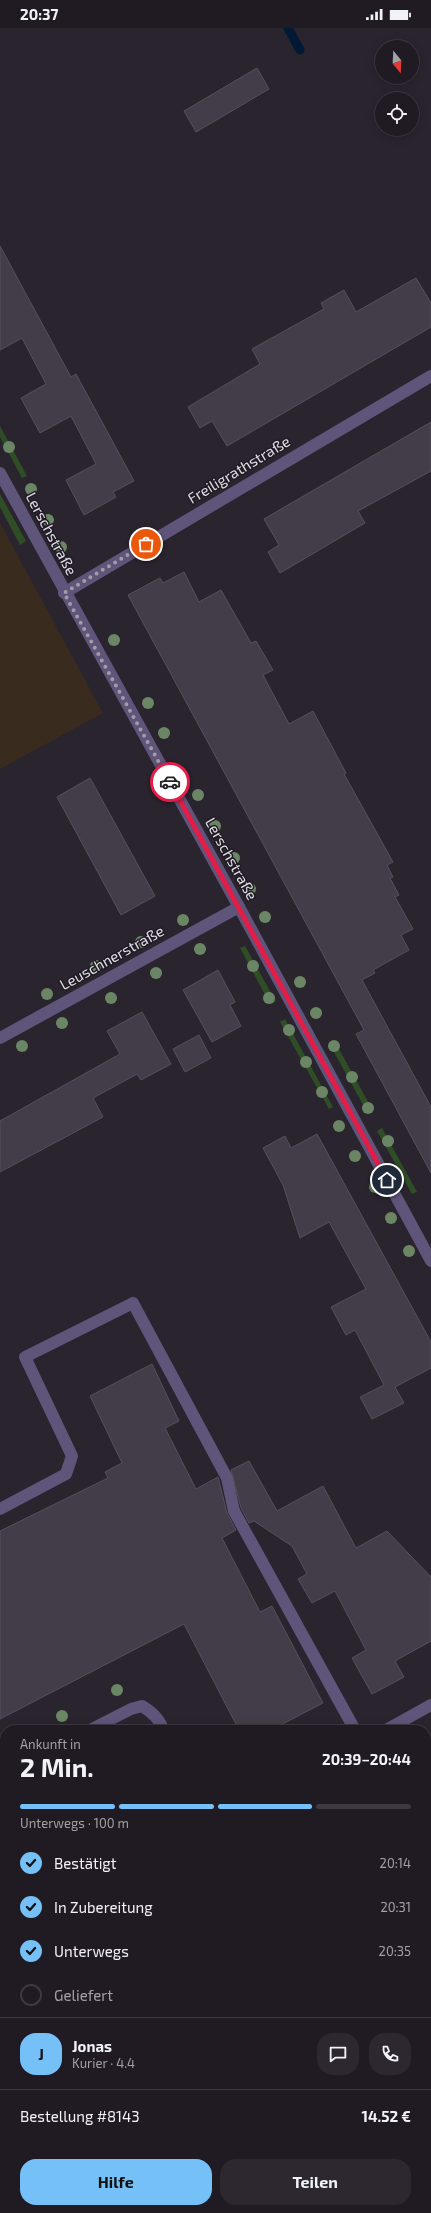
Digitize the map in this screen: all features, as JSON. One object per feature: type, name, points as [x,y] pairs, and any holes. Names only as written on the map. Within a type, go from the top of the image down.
[{"type":"street","name":"Freiligrathstraße","points":[[64,593],[431,376]]},
{"type":"street","name":"Lerschstraße","points":[[0,473],[64,593],[239,907],[431,1261]]},
{"type":"street","name":"Leuschnerstraße","points":[[0,1038],[239,907]]},
{"type":"street","points":[[0,1510],[66,1474],[72,1456],[25,1357],[133,1303],[227,1478],[234,1511],[352,1725]]},
{"type":"street","points":[[395,1725],[431,1705]]},
{"type":"street","points":[[100,1725],[131,1709],[142,1706],[152,1711],[161,1725]]},
{"type":"shaded area","points":[[0,523],[103,713],[0,769]]},
{"type":"green space","points":[[0,426],[27,476],[22,478],[0,437]]},
{"type":"green space","points":[[0,494],[26,541],[20,545],[0,507]]},
{"type":"green space","points":[[245,946],[276,1002],[270,1004],[240,948]]},
{"type":"green space","points":[[285,1019],[333,1107],[329,1109],[280,1022]]},
{"type":"green space","points":[[334,1040],[372,1109],[367,1112],[329,1043]]},
{"type":"green space","points":[[382,1128],[417,1192],[412,1194],[377,1131]]},
{"type":"building","points":[[257,68],[269,89],[196,132],[184,111]]},
{"type":"building","points":[[0,246],[71,377],[76,374],[134,481],[113,492],[116,497],[84,515],[66,480],[96,464],[71,416],[40,433],[21,398],[46,384],[22,338],[0,350]]},
{"type":"building","points":[[416,278],[431,303],[431,327],[227,446],[212,421],[200,428],[188,407],[260,364],[252,349],[324,309],[321,303],[344,290],[356,312]]},
{"type":"building","points":[[431,422],[431,471],[358,511],[365,523],[280,573],[268,552],[279,545],[264,519]]},
{"type":"building","points":[[184,572],[199,602],[221,590],[251,643],[256,641],[273,670],[263,675],[289,724],[313,711],[346,773],[344,774],[393,862],[387,865],[393,877],[390,878],[399,895],[395,897],[413,929],[401,935],[409,950],[373,970],[375,973],[362,980],[431,1107],[431,1173],[356,1034],[364,1030],[128,595],[160,578],[163,583]]},
{"type":"building","points":[[90,778],[155,896],[121,915],[57,797]]},
{"type":"building","points":[[218,970],[235,1002],[230,1005],[241,1026],[212,1042],[183,990]]},
{"type":"building","points":[[142,1012],[171,1064],[141,1080],[137,1074],[93,1098],[103,1117],[0,1172],[0,1121],[120,1054],[107,1031]]},
{"type":"building","points":[[199,1035],[211,1058],[185,1072],[173,1049]]},
{"type":"building","points":[[317,1134],[431,1342],[431,1368],[395,1387],[404,1403],[372,1419],[360,1397],[384,1385],[355,1330],[346,1335],[331,1307],[366,1289],[329,1222],[300,1238],[283,1185],[263,1148],[285,1136],[291,1148]]},
{"type":"building","points":[[152,1364],[179,1421],[165,1428],[196,1489],[218,1477],[227,1513],[236,1530],[222,1538],[260,1612],[272,1606],[323,1703],[281,1725],[236,1725],[184,1624],[0,1719],[0,1531],[108,1478],[105,1472],[122,1463],[90,1396]]},
{"type":"building","points":[[249,1461],[277,1511],[323,1486],[356,1548],[387,1531],[431,1577],[431,1641],[395,1661],[404,1677],[372,1694],[352,1658],[366,1650],[335,1591],[312,1603],[298,1579],[307,1574],[292,1546],[254,1521],[249,1523],[241,1508],[231,1470]]},
{"type":"waterway","points":[[288,28],[300,50]]},
{"type":"way so far","points":[[146,544],[64,593],[170,782]]},
{"type":"route","points":[[170,782],[387,1180]]}]
